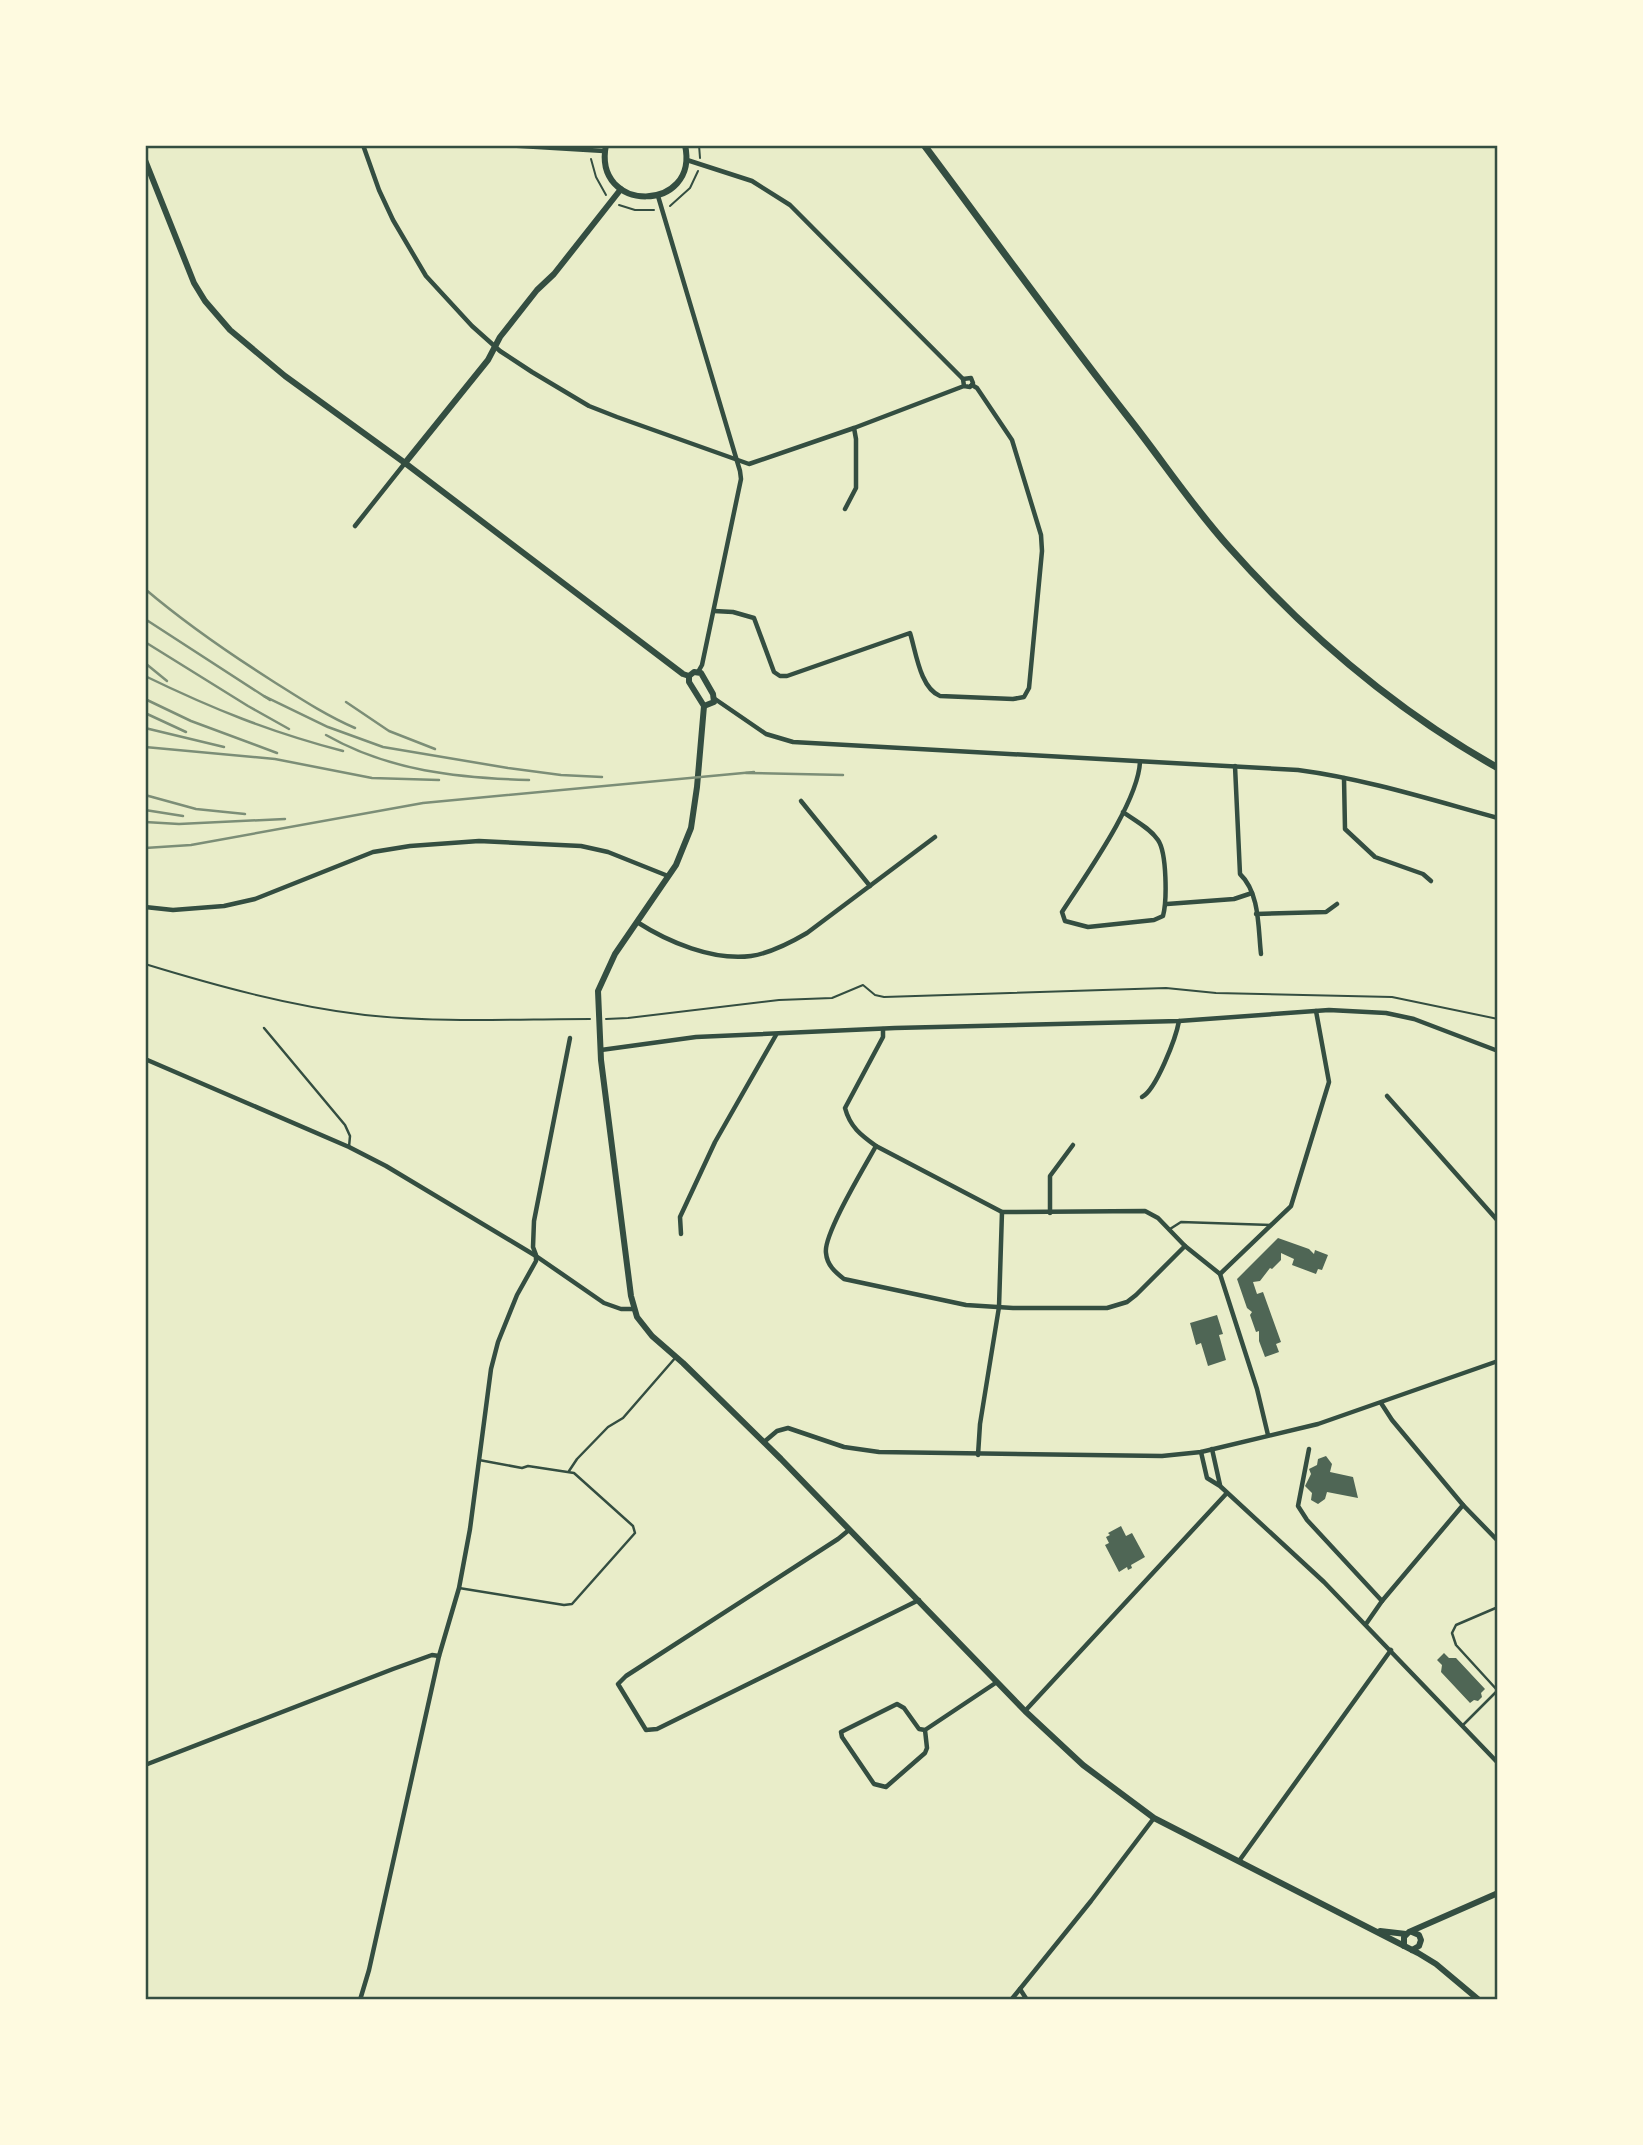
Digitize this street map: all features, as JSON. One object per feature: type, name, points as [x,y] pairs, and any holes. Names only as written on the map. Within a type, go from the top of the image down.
[{"type":"main road","points":[[924,145],[1101,384],[1227,546],[1311,633],[1362,676],[1413,716],[1498,768]]},
{"type":"street","points":[[363,145],[393,220],[426,276],[495,347],[589,406],[748,464],[972,385]]},
{"type":"street","points":[[506,145],[591,151],[605,148],[608,172],[621,189],[642,197],[657,196],[674,186],[685,170],[685,145]]},
{"type":"street","points":[[145,160],[194,283],[230,330],[285,376],[689,676],[698,672],[702,665],[741,479],[738,461],[657,196]]},
{"type":"street","points":[[687,160],[752,181],[790,205],[963,379],[964,386]]},
{"type":"street","points":[[355,526],[488,360],[530,299],[554,274],[621,189]]},
{"type":"street","points":[[714,611],[733,612],[754,618],[774,672],[780,676],[787,676],[910,634],[927,687],[934,694],[1013,699],[1024,697],[1029,688],[1042,551],[1041,535],[1012,440],[978,388],[972,385],[970,377],[963,379]]},
{"type":"street","points":[[845,509],[856,488],[854,428]]},
{"type":"street","points":[[698,672],[704,675],[715,699],[766,734],[793,742],[1298,770],[1403,791],[1433,802],[1498,818]]},
{"type":"street","points":[[689,676],[689,682],[704,706],[697,787],[687,840],[669,876],[615,954],[603,979],[598,1001],[601,1050],[637,1317],[652,1336],[729,1406],[1025,1711],[1083,1765],[1154,1818],[1412,1950],[1436,1964],[1479,2000]]},
{"type":"street","points":[[704,706],[711,705],[715,699]]},
{"type":"street","points":[[1123,812],[1158,840],[1162,848],[1167,904],[1163,916],[1154,920],[1088,927],[1065,921],[1062,912],[1108,841],[1135,786],[1140,762]]},
{"type":"street","points":[[1235,766],[1240,874],[1249,883],[1253,893],[1261,954]]},
{"type":"street","points":[[1344,778],[1345,829],[1375,857],[1423,874],[1431,881]]},
{"type":"street","points":[[801,801],[870,886]]},
{"type":"street","points":[[636,922],[653,932],[696,949],[718,955],[751,956],[788,944],[935,837]]},
{"type":"street","points":[[145,907],[173,910],[224,906],[255,898],[373,852],[410,846],[479,841],[581,846],[608,852],[669,876]]},
{"type":"street","points":[[1167,904],[1234,898],[1253,893]]},
{"type":"street","points":[[1256,914],[1326,912],[1337,904]]},
{"type":"street","points":[[601,1050],[696,1037],[1179,1021],[1316,1011],[1386,1013],[1414,1019],[1498,1051]]},
{"type":"street","points":[[1220,1274],[1291,1206],[1329,1082],[1316,1011]]},
{"type":"street","points":[[1142,1097],[1149,1094],[1179,1021]]},
{"type":"street","points":[[883,1029],[883,1037],[845,1108],[849,1122],[859,1133],[876,1146],[1002,1212],[1140,1210],[1158,1218],[1185,1246],[1220,1274],[1257,1389],[1268,1435]]},
{"type":"street","points":[[681,1234],[680,1217],[715,1142],[776,1034]]},
{"type":"street","points":[[360,2000],[439,1656],[459,1588],[480,1460],[491,1369],[498,1342],[537,1256],[533,1247],[534,1221],[570,1038]]},
{"type":"street","points":[[145,1059],[349,1147],[386,1166],[537,1256],[604,1303],[621,1309],[634,1309]]},
{"type":"street","points":[[1387,1096],[1498,1221]]},
{"type":"street","points":[[1049,1213],[1050,1176],[1073,1145]]},
{"type":"street","points":[[876,1146],[826,1242],[828,1263],[844,1279],[966,1305],[1107,1307],[1127,1302],[1185,1246]]},
{"type":"street","points":[[978,1455],[980,1423],[999,1307],[1002,1212]]},
{"type":"street","points":[[764,1442],[778,1431],[788,1428],[861,1450],[978,1455],[1162,1456],[1201,1452],[1309,1427],[1498,1361]]},
{"type":"street","points":[[1381,1403],[1463,1506],[1498,1541]]},
{"type":"street","points":[[1212,1449],[1220,1486]]},
{"type":"street","points":[[1310,1449],[1298,1506],[1307,1520],[1382,1601]]},
{"type":"street","points":[[1201,1452],[1207,1478],[1220,1486],[1366,1624],[1498,1763]]},
{"type":"street","points":[[1025,1711],[1226,1494]]},
{"type":"street","points":[[1366,1624],[1382,1601],[1463,1506]]},
{"type":"street","points":[[849,1529],[838,1539],[626,1676],[618,1684],[646,1730],[657,1729],[919,1600]]},
{"type":"street","points":[[1239,1861],[1391,1650]]},
{"type":"street","points":[[145,1765],[406,1664],[432,1655],[439,1656]]},
{"type":"street","points":[[925,1730],[925,1752],[886,1787],[880,1788],[874,1784],[841,1732],[897,1704],[904,1708],[919,1729],[925,1730],[997,1682]]},
{"type":"street","points":[[1011,2000],[1154,1818]]},
{"type":"street","points":[[1405,1947],[1403,1940],[1409,1933],[1498,1893]]},
{"type":"street","points":[[1412,1950],[1434,1923]]},
{"type":"street","points":[[1374,1930],[1419,1935],[1436,1964]]},
{"type":"street","points":[[1020,1989],[1027,2000]]},
{"type":"lane","points":[[264,1028],[345,1125],[350,1136],[349,1147]]},
{"type":"lane","points":[[1170,1229],[1181,1223],[1271,1225]]},
{"type":"lane","points":[[569,1471],[608,1427],[623,1418],[676,1357]]},
{"type":"lane","points":[[459,1588],[564,1605],[572,1604],[635,1533],[633,1526],[574,1473],[522,1468],[480,1460]]},
{"type":"lane","points":[[1462,1726],[1498,1691],[1456,1645],[1452,1633],[1456,1625],[1498,1607]]},
{"type":"path","points":[[591,151],[596,177],[611,200],[635,210],[662,209],[674,203],[690,188],[699,164],[699,145]]},
{"type":"path","points":[[145,964],[257,995],[364,1014],[461,1019],[591,1019]]},
{"type":"path","points":[[603,1018],[628,1018],[779,1000],[832,998],[863,985],[875,995],[884,998],[1151,988],[1216,993],[1368,996],[1409,999],[1498,1019]]},
{"type":"building","points":[[1278,1238],[1309,1249],[1314,1254],[1315,1250],[1328,1255],[1322,1270],[1318,1269],[1316,1274],[1292,1265],[1294,1259],[1281,1253],[1281,1260],[1270,1268],[1260,1281],[1253,1282],[1257,1294],[1263,1292],[1281,1342],[1276,1344],[1279,1352],[1265,1357],[1259,1341],[1259,1331],[1256,1332],[1250,1315],[1252,1312],[1247,1308],[1237,1279]]},
{"type":"building","points":[[1217,1315],[1223,1334],[1219,1335],[1226,1360],[1208,1366],[1201,1343],[1196,1345],[1190,1323]]},
{"type":"building","points":[[1326,1456],[1332,1464],[1330,1472],[1353,1477],[1358,1498],[1327,1492],[1325,1499],[1318,1504],[1311,1500],[1312,1493],[1305,1486],[1311,1474],[1309,1469],[1317,1465],[1318,1459]]},
{"type":"building","points":[[1121,1526],[1126,1536],[1132,1533],[1145,1557],[1131,1565],[1132,1568],[1128,1570],[1127,1567],[1119,1572],[1105,1545],[1109,1543],[1106,1537],[1110,1535],[1108,1533]]},
{"type":"building","points":[[1444,1653],[1449,1658],[1456,1658],[1485,1689],[1478,1701],[1470,1703],[1441,1672],[1442,1665],[1437,1660]]},
{"type":"railway","points":[[145,589],[238,659],[312,706],[355,728]]},
{"type":"railway","points":[[145,619],[270,700]]},
{"type":"railway","points":[[145,642],[289,729]]},
{"type":"railway","points":[[145,663],[167,681]]},
{"type":"railway","points":[[145,676],[242,719],[343,751]]},
{"type":"railway","points":[[264,696],[328,727],[383,747],[508,768],[602,777]]},
{"type":"railway","points":[[145,699],[191,721],[277,753]]},
{"type":"railway","points":[[346,702],[389,731],[435,749]]},
{"type":"railway","points":[[145,713],[186,732]]},
{"type":"railway","points":[[145,728],[224,747]]},
{"type":"railway","points":[[326,735],[374,757],[399,765],[450,774],[529,780]]},
{"type":"railway","points":[[145,747],[275,759],[372,778],[439,780]]},
{"type":"railway","points":[[145,848],[191,845],[423,803],[754,772]]},
{"type":"railway","points":[[746,773],[843,775]]},
{"type":"railway","points":[[145,795],[196,809],[245,814]]},
{"type":"railway","points":[[145,810],[183,816]]},
{"type":"railway","points":[[145,822],[179,824],[285,819]]}]
